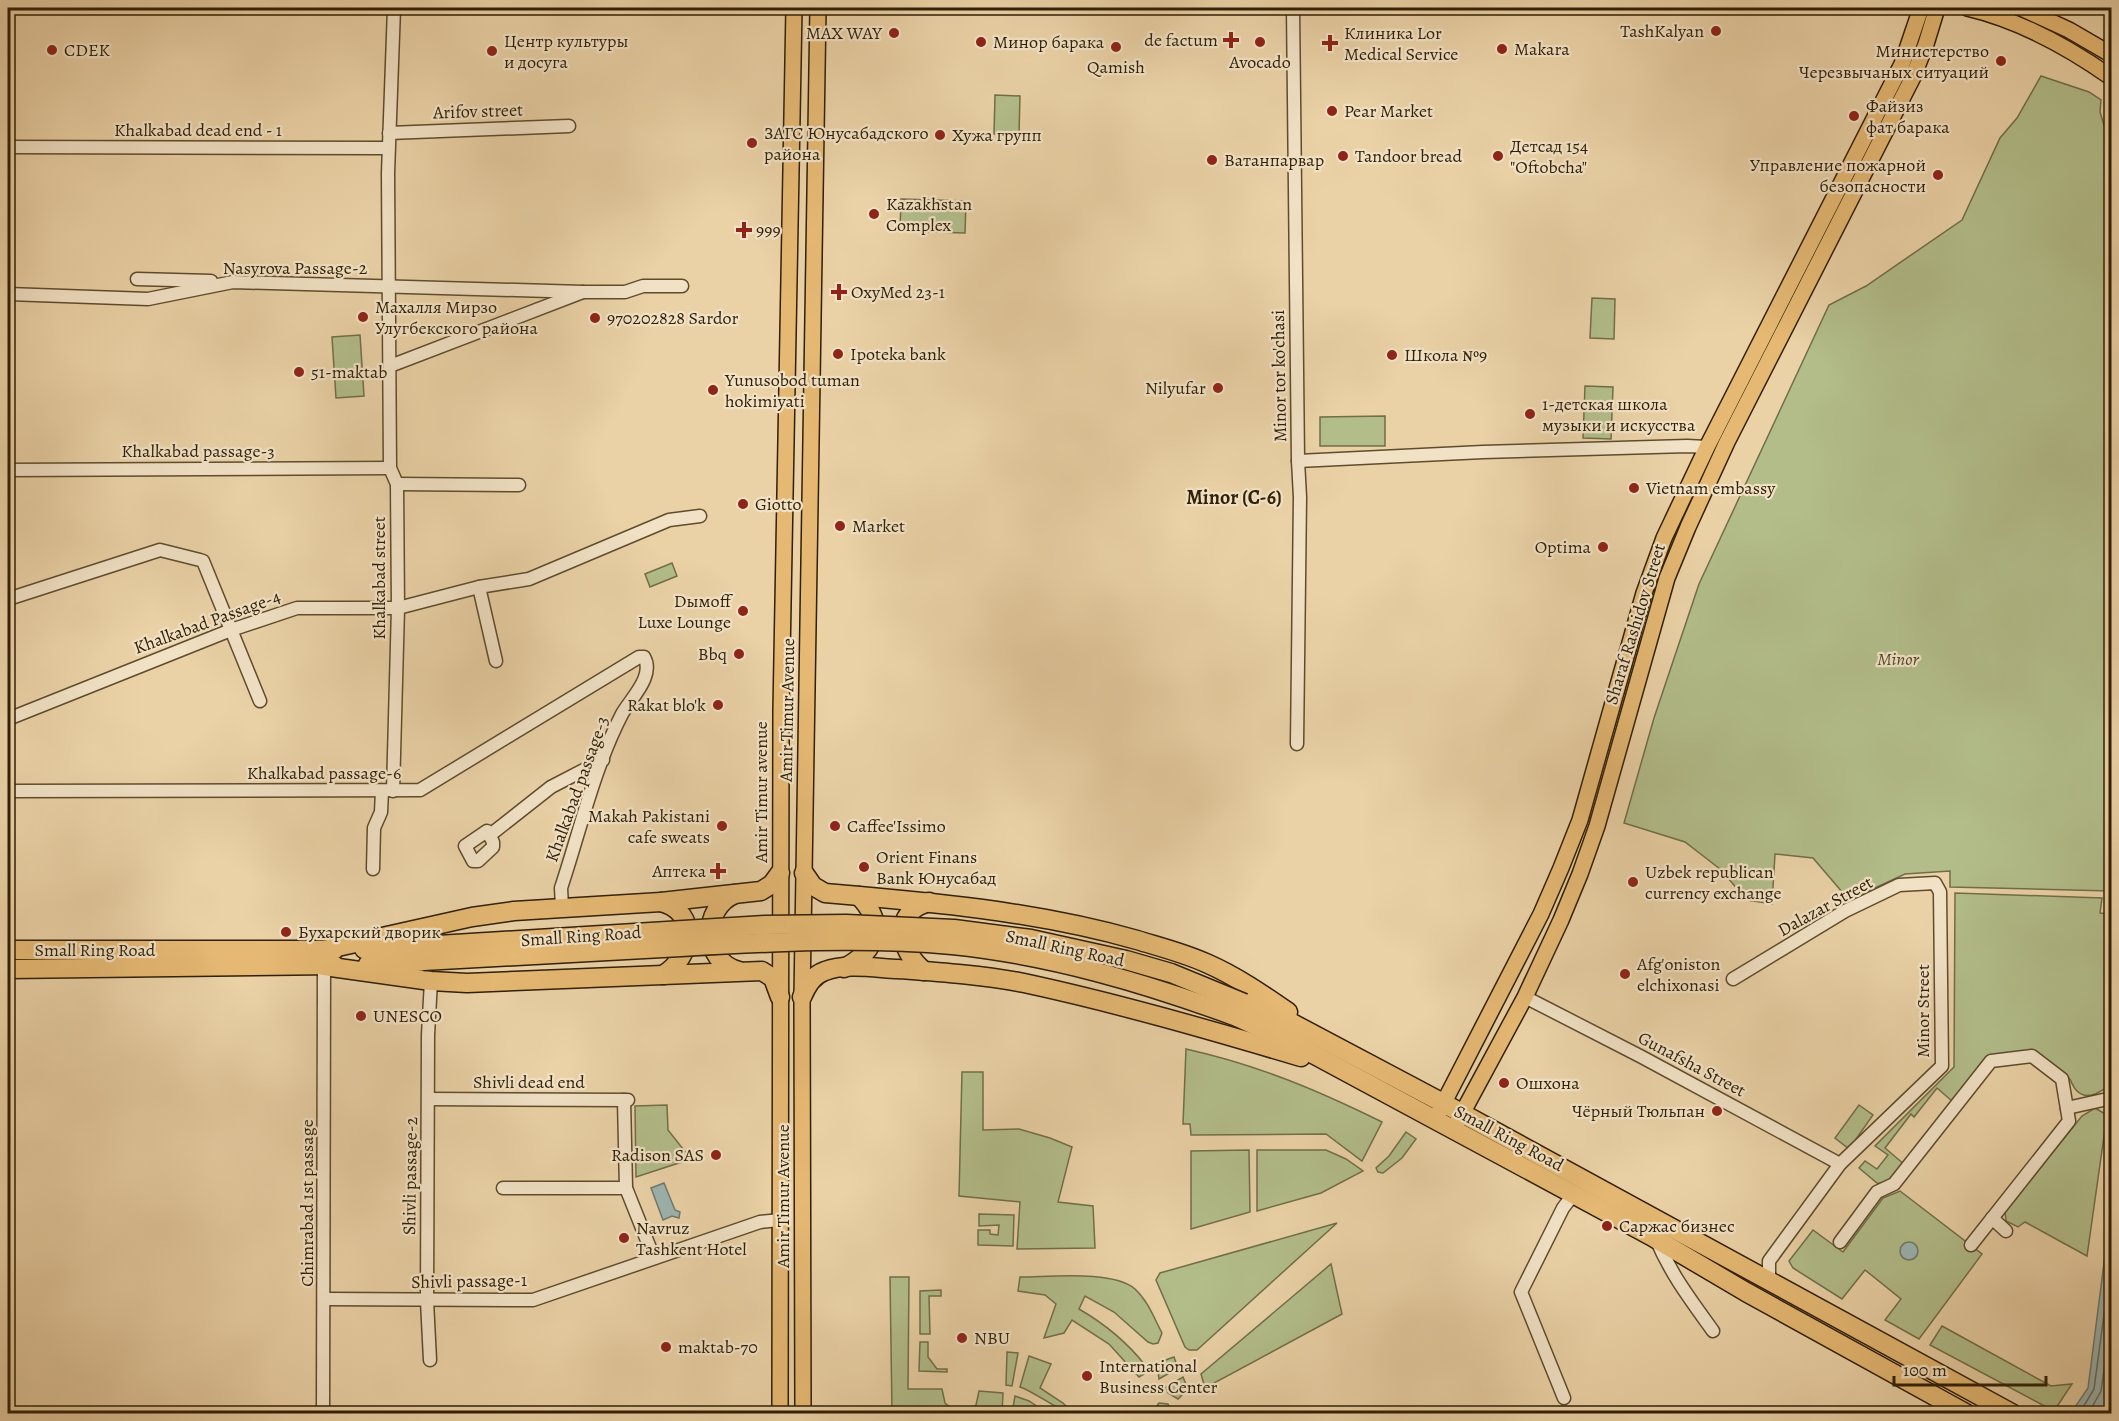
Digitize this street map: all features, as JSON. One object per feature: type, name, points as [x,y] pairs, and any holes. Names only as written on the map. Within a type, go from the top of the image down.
[{"type":"highway","points":[[324,958],[466,917],[562,907],[661,902],[737,894],[767,888],[780,873]]},
{"type":"highway","points":[[804,873],[819,890],[825,893],[931,902],[1021,915],[1074,924],[1165,948],[1204,962],[1256,990],[1339,1047]]},
{"type":"highway","points":[[737,894],[718,906],[710,929],[714,948],[720,959],[732,969],[740,972]]},
{"type":"highway","points":[[844,968],[864,954],[875,934],[872,913],[859,896]]},
{"type":"highway","points":[[661,902],[672,905],[681,912],[686,923],[687,937],[680,961],[663,975]]},
{"type":"highway","points":[[924,971],[909,954],[903,932],[910,912],[931,902]]},
{"type":"highway","name":"Small Ring Road","points":[[8,969],[423,953],[755,925],[846,924],[954,929],[1031,939],[1141,964],[1186,979],[1335,1067],[1656,1239],[1822,1334],[1967,1413]]},
{"type":"highway","name":"Small Ring Road","points":[[8,950],[324,958]]},
{"type":"highway","points":[[324,958],[431,986],[762,971],[775,981],[780,996]]},
{"type":"highway","points":[[802,997],[808,983],[815,976],[826,970],[844,968],[924,971],[1033,985],[1120,1006],[1335,1067]]},
{"type":"highway","name":"Small Ring Road","points":[[1241,1010],[1292,1023],[1339,1047],[2013,1413]]},
{"type":"highway","points":[[1822,1334],[1832,1314]]},
{"type":"main road","points":[[794,8],[789,221],[803,214],[814,218]]},
{"type":"main road","name":"Amir Timur Avenue","points":[[803,1413],[802,997],[818,8]]},
{"type":"main road","name":"Sharaf Rashidov Street","points":[[1434,1120],[1531,934],[1580,820],[1644,593],[1664,538],[1707,447],[1902,64],[1921,8]]},
{"type":"main road","name":"Sharaf Rashidov Street","points":[[1453,1131],[1525,997],[1561,920],[1596,826],[1667,578],[1676,555],[1727,442],[1913,77],[1937,8]]},
{"type":"main road","points":[[1967,8],[2008,21],[2047,39],[2112,78]]},
{"type":"main road","points":[[2021,8],[2069,30],[2112,55]]},
{"type":"main road","name":"Amir Timur avenue","points":[[780,873],[789,221]]},
{"type":"main road","points":[[782,641],[807,640]]},
{"type":"main road","name":"Amir Timur Avenue","points":[[780,873],[780,1413]]},
{"type":"main road","points":[[780,1390],[803,1390]]},
{"type":"street","name":"Khalkabad street","points":[[373,869],[374,828],[387,791],[398,608],[397,484],[390,468],[388,287],[388,148],[394,8]]},
{"type":"street","name":"Minor tor ko'chasi","points":[[1293,8],[1300,497],[1297,744]]},
{"type":"street","name":"Arifov street","points":[[389,133],[569,126]]},
{"type":"street","name":"Khalkabad dead end - 1","points":[[8,147],[388,148]]},
{"type":"street","points":[[137,279],[233,282]]},
{"type":"street","name":"Nasyrova Passage-2","points":[[8,294],[148,299],[233,282],[583,292]]},
{"type":"street","points":[[390,366],[583,292],[625,292],[643,286],[682,286]]},
{"type":"street","points":[[1298,461],[1483,452],[1707,447]]},
{"type":"street","name":"Khalkabad passage-3","points":[[8,470],[390,468]]},
{"type":"street","points":[[397,484],[519,485]]},
{"type":"street","name":"Khalkabad Passage-4","points":[[8,719],[231,630],[297,608],[398,608],[479,587],[529,579],[669,520],[700,516]]},
{"type":"street","points":[[8,599],[160,550],[202,561],[260,701]]},
{"type":"street","points":[[479,587],[496,661]]},
{"type":"street","name":"Khalkabad passage-3","points":[[562,907],[561,888],[603,760],[622,715],[646,677],[646,661],[644,657],[639,657]]},
{"type":"street","name":"Khalkabad passage-6","points":[[8,790],[420,790],[639,657]]},
{"type":"street","points":[[490,836],[551,788],[603,760]]},
{"type":"street","name":"Dalazar Street","points":[[1733,979],[1845,910],[1899,885],[1935,883],[1938,886]]},
{"type":"street","name":"Minor Street","points":[[1769,1281],[1769,1261],[1840,1164],[1942,1066],[1940,891],[1938,886]]},
{"type":"street","name":"Chimrabad 1st passage","points":[[323,1413],[324,958]]},
{"type":"street","name":"Shivli passage-2","points":[[430,1360],[427,1301],[428,1035],[431,986]]},
{"type":"street","name":"Gunafsha Street","points":[[1525,997],[1840,1164]]},
{"type":"street","points":[[1840,1242],[1877,1192],[1894,1184],[1991,1061],[2032,1056],[2062,1079],[2069,1120],[1971,1245]]},
{"type":"street","points":[[2067,1108],[2112,1098]]},
{"type":"street","name":"Shivli dead end","points":[[429,1099],[626,1100],[626,1188]]},
{"type":"street","points":[[503,1188],[626,1188],[654,1258]]},
{"type":"street","points":[[1564,1398],[1521,1292],[1563,1208],[1573,1195]]},
{"type":"street","points":[[1992,1218],[2006,1231]]},
{"type":"street","name":"Shivli passage-1","points":[[325,1299],[533,1300],[760,1222],[780,1220]]},
{"type":"street","points":[[1656,1239],[1677,1281],[1713,1331]]},
{"type":"green space","name":"Minor","points":[[2041,76],[2089,92],[2101,100],[2100,112],[2111,145],[2111,891],[1950,887],[1950,871],[1905,874],[1849,900],[1813,858],[1775,854],[1772,904],[1747,900],[1720,869],[1685,842],[1624,823],[1654,718],[1699,584],[1829,305],[1866,286],[1962,220],[2000,138],[2017,118]]},
{"type":"green space","points":[[995,95],[1020,96],[1019,135],[994,134]]},
{"type":"green space","points":[[901,199],[966,201],[965,233],[900,231]]},
{"type":"green space","points":[[1592,298],[1615,299],[1614,339],[1590,338]]},
{"type":"green space","points":[[360,335],[364,396],[336,398],[332,337]]},
{"type":"green space","points":[[1585,386],[1613,387],[1611,439],[1583,438]]},
{"type":"green space","points":[[1385,416],[1385,446],[1320,446],[1320,417]]},
{"type":"green space","points":[[672,563],[677,576],[650,587],[645,574]]},
{"type":"green space","points":[[1955,893],[2102,898],[2100,913],[2112,914],[2110,1085],[2093,1095],[2080,1094],[2065,1074],[2035,1051],[1988,1058],[1953,1102],[1937,1088],[1914,1117],[1911,1114],[1885,1148],[1905,1165],[1886,1184],[1877,1183],[1859,1168],[1865,1161],[1877,1169],[1888,1155],[1875,1146],[1954,1067]]},
{"type":"green space","points":[[1186,1049],[1263,1071],[1334,1099],[1382,1122],[1362,1161],[1326,1134],[1191,1135],[1190,1124],[1183,1124]]},
{"type":"green space","points":[[962,1072],[983,1072],[983,1130],[1019,1129],[1072,1147],[1058,1202],[1093,1206],[1095,1248],[1017,1249],[1020,1202],[959,1196]]},
{"type":"green space","points":[[667,1105],[668,1130],[691,1159],[636,1177],[635,1106]]},
{"type":"green space","points":[[1859,1105],[1873,1115],[1849,1149],[1835,1138]]},
{"type":"green space","points":[[2095,1108],[2107,1115],[2087,1256],[2025,1222],[2018,1227],[2006,1221],[2005,1211],[2082,1116]]},
{"type":"green space","points":[[1406,1132],[1416,1139],[1402,1158],[1383,1173],[1378,1172],[1376,1168],[1389,1156]]},
{"type":"green space","points":[[1249,1150],[1250,1212],[1191,1229],[1191,1151]]},
{"type":"green space","points":[[1257,1150],[1326,1150],[1346,1159],[1363,1171],[1321,1193],[1257,1211]]},
{"type":"green space","points":[[1900,1191],[1982,1254],[1919,1339],[1885,1320],[1901,1299],[1865,1270],[1842,1299],[1793,1268],[1789,1261],[1813,1230],[1843,1252],[1883,1198]]},
{"type":"green space","points":[[979,1214],[1014,1215],[1013,1246],[978,1245],[978,1230],[990,1230],[990,1234],[998,1235],[999,1225],[979,1226]]},
{"type":"green space","points":[[1337,1223],[1197,1350],[1189,1350],[1185,1347],[1156,1280],[1160,1273]]},
{"type":"green space","points":[[1331,1264],[1342,1314],[1205,1388],[1201,1374]]},
{"type":"green space","points":[[890,1277],[909,1277],[908,1389],[942,1389],[945,1403],[955,1413],[892,1413]]},
{"type":"green space","points":[[1020,1277],[1097,1277],[1125,1283],[1135,1289],[1147,1304],[1162,1333],[1158,1343],[1148,1342],[1114,1312],[1085,1296],[1079,1309],[1106,1327],[1130,1348],[1145,1365],[1144,1374],[1139,1377],[1109,1344],[1072,1320],[1064,1333],[1044,1338],[1056,1304],[1045,1295],[1018,1291]]},
{"type":"green space","points":[[941,1290],[941,1296],[929,1296],[930,1334],[920,1334],[920,1291]]},
{"type":"green space","points":[[1942,1326],[2051,1386],[2072,1384],[2054,1411],[1930,1345]]},
{"type":"green space","points":[[920,1342],[928,1342],[928,1357],[937,1369],[947,1369],[947,1372],[919,1371]]},
{"type":"green space","points":[[1007,1352],[1018,1353],[1012,1386],[1006,1385]]},
{"type":"green space","points":[[1029,1356],[1051,1364],[1040,1388],[1063,1403],[1073,1413],[1020,1387]]},
{"type":"green space","points":[[1174,1357],[1178,1368],[1159,1379],[1157,1363]]},
{"type":"green space","points":[[1183,1377],[1188,1389],[1178,1399],[1168,1393],[1166,1387]]},
{"type":"green space","points":[[979,1391],[1003,1393],[1002,1413],[966,1413],[976,1405]]},
{"type":"green space","points":[[1015,1396],[1029,1401],[1047,1413],[1012,1413]]},
{"type":"green space","points":[[1159,1403],[1168,1404],[1172,1413],[1158,1413],[1156,1407]]},
{"type":"water","points":[[664,1183],[675,1210],[680,1212],[679,1218],[672,1216],[663,1220],[651,1188]]},
{"type":"water","points":[[2111,1208],[2111,1413],[2071,1413],[2088,1388]]},
{"type":"water","points":[[1909,1242],[1915,1245],[1918,1251],[1915,1257],[1909,1260],[1903,1257],[1900,1251],[1903,1245]]},
{"type":"place","name":"TashKalyan","points":[[1716,31]]},
{"type":"place","name":"MAX WAY","points":[[894,33]]},
{"type":"place","name":"de factum","points":[[1231,40]]},
{"type":"place","name":"Минор барака","points":[[981,42]]},
{"type":"place","name":"Avocado","points":[[1260,42]]},
{"type":"place","name":"Клиника Lor Medical Service","points":[[1330,43]]},
{"type":"place","name":"Qamish","points":[[1116,47]]},
{"type":"place","name":"Makara","points":[[1502,49]]},
{"type":"place","name":"CDEK","points":[[52,50]]},
{"type":"place","name":"Центр культуры и досуга","points":[[492,51]]},
{"type":"place","name":"Министерство Черезвычаных ситуаций","points":[[2001,61]]},
{"type":"place","name":"Pear Market","points":[[1332,111]]},
{"type":"place","name":"Файзиз фат барака","points":[[1854,116]]},
{"type":"place","name":"Хужа групп","points":[[940,135]]},
{"type":"place","name":"ЗАГС Юнусабадского района","points":[[752,143]]},
{"type":"place","name":"Tandoor bread","points":[[1343,156]]},
{"type":"place","name":"Детсад 154 \"Oftobcha\"","points":[[1498,156]]},
{"type":"place","name":"Ватанпарвар","points":[[1212,160]]},
{"type":"place","name":"Управление пожарной безопасности","points":[[1938,175]]},
{"type":"place","name":"Kazakhstan Complex","points":[[874,214]]},
{"type":"place","name":"999","points":[[744,230]]},
{"type":"place","name":"OxyMed 23-1","points":[[839,292]]},
{"type":"place","name":"Махалля Мирзо Улугбекского района","points":[[363,317]]},
{"type":"place","name":"970202828 Sardor","points":[[595,318]]},
{"type":"place","name":"Ipoteka bank","points":[[838,354]]},
{"type":"place","name":"Школа №9","points":[[1392,355]]},
{"type":"place","name":"51-maktab","points":[[299,372]]},
{"type":"place","name":"Nilyufar","points":[[1218,388]]},
{"type":"place","name":"Yunusobod tuman hokimiyati","points":[[713,390]]},
{"type":"place","name":"1-детская школа музыки и искусства","points":[[1530,414]]},
{"type":"place","name":"Vietnam embassy","points":[[1634,488]]},
{"type":"place","name":"Giotto","points":[[743,504]]},
{"type":"place","name":"Market","points":[[840,526]]},
{"type":"place","name":"Optima","points":[[1603,547]]},
{"type":"place","name":"Dымоff Luxe Lounge","points":[[743,611]]},
{"type":"place","name":"Bbq","points":[[739,654]]},
{"type":"place","name":"Rakat blo'k","points":[[718,705]]},
{"type":"place","name":"Makah Pakistani cafe sweats","points":[[722,826]]},
{"type":"place","name":"Caffee'Issimo","points":[[835,826]]},
{"type":"place","name":"Orient Finans Bank Юнусабад","points":[[864,867]]},
{"type":"place","name":"Аптека","points":[[718,871]]},
{"type":"place","name":"Uzbek republican currency exchange","points":[[1633,882]]},
{"type":"place","name":"Бухарский дворик","points":[[286,932]]},
{"type":"place","name":"Afg'oniston elchixonasi","points":[[1625,974]]},
{"type":"place","name":"UNESCO","points":[[361,1016]]},
{"type":"place","name":"Ошхона","points":[[1504,1083]]},
{"type":"place","name":"Чёрный Тюльпан","points":[[1717,1111]]},
{"type":"place","name":"Radison SAS","points":[[716,1155]]},
{"type":"place","name":"Саржас бизнес","points":[[1607,1226]]},
{"type":"place","name":"Navruz Tashkent Hotel","points":[[624,1238]]},
{"type":"place","name":"NBU","points":[[962,1338]]},
{"type":"place","name":"maktab-70","points":[[666,1347]]},
{"type":"place","name":"International Business Center","points":[[1087,1376]]},
{"type":"district","name":"Minor (C-6)","points":[[1234,497]]}]
